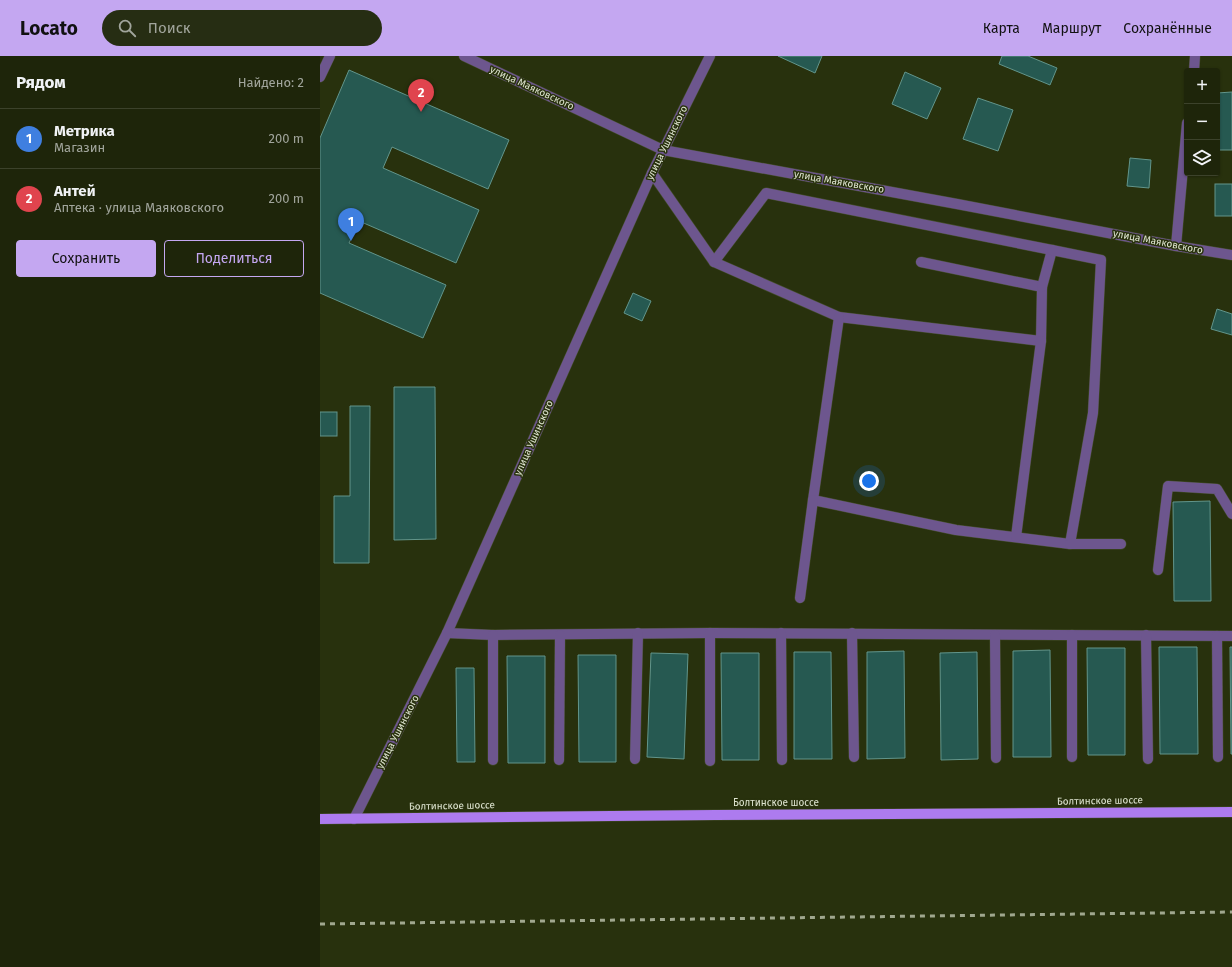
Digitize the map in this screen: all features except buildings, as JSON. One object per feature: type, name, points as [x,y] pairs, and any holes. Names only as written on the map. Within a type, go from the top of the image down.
[{"type":"main road","name":"Болтинское шоссе","points":[[320,819],[1232,812]]},
{"type":"street","points":[[320,77],[330,56]]},
{"type":"street","name":"улица Маяковского","points":[[464,56],[663,150],[1232,256]]},
{"type":"street","name":"улица Ушинского","points":[[354,819],[447,633],[652,173],[710,56]]},
{"type":"street","points":[[1194,68],[1195,56]]},
{"type":"street","points":[[1176,246],[1186,140]]},
{"type":"street","points":[[652,173],[714,262],[839,317],[1041,341]]},
{"type":"street","points":[[714,262],[766,193],[1101,260],[1093,413],[1070,544]]},
{"type":"street","points":[[1016,537],[1041,341],[1042,286],[1052,250]]},
{"type":"street","points":[[921,262],[1042,286]]},
{"type":"street","points":[[800,598],[839,317]]},
{"type":"street","points":[[1158,570],[1168,486],[1217,489],[1232,514]]},
{"type":"street","points":[[813,500],[956,530],[1070,544],[1121,544]]},
{"type":"street","points":[[447,633],[560,636],[638,633],[1232,636]]},
{"type":"street","points":[[635,759],[638,633]]},
{"type":"street","points":[[710,633],[710,761]]},
{"type":"street","points":[[781,633],[782,760]]},
{"type":"street","points":[[852,633],[854,757]]},
{"type":"street","points":[[493,635],[493,760]]},
{"type":"street","points":[[995,635],[996,758]]},
{"type":"street","points":[[1072,635],[1072,757]]},
{"type":"street","points":[[1146,635],[1148,759]]},
{"type":"street","points":[[559,760],[560,636]]},
{"type":"street","points":[[1217,636],[1218,757]]},
{"type":"railway","points":[[320,924],[1232,912]]},
{"type":"place","name":"Антей","points":[[421,112]]},
{"type":"place","name":"Метрика","points":[[351,241]]}]
